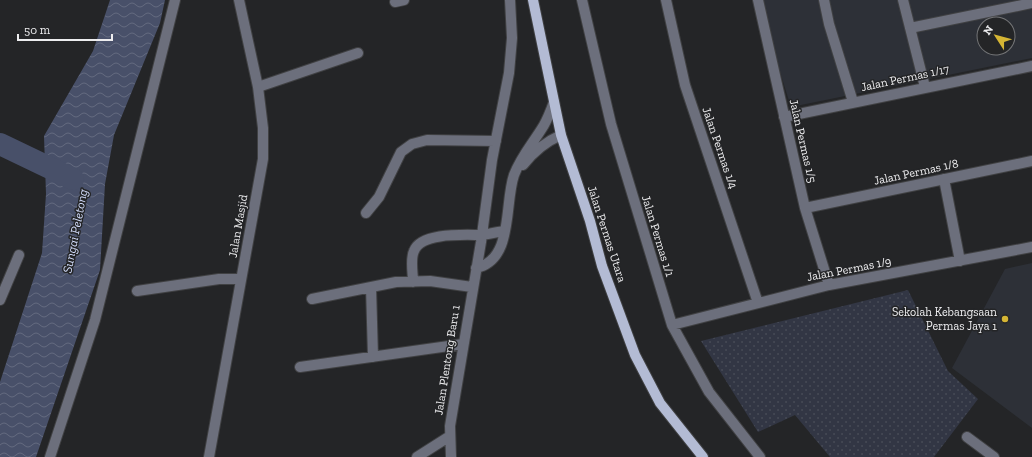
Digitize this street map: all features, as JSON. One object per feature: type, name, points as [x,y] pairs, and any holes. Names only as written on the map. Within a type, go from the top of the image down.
[{"type":"main road","name":"Jalan Permas Utara","points":[[533,0],[561,135],[590,221],[602,266],[635,355],[660,403],[703,457]]},
{"type":"street","points":[[50,457],[96,320],[175,0]]},
{"type":"street","name":"Jalan Masjid","points":[[209,457],[263,159],[263,128],[258,87],[239,0]]},
{"type":"street","name":"Jalan Plentong Baru 1","points":[[451,457],[450,426],[472,287],[482,235],[496,140],[509,73],[512,38],[510,0]]},
{"type":"street","name":"Jalan Permas 1/1","points":[[582,0],[611,124],[672,325],[709,392],[760,457]]},
{"type":"street","name":"Jalan Permas 1/4","points":[[666,0],[685,85],[758,303]]},
{"type":"street","name":"Jalan Permas 1/5","points":[[758,0],[805,208],[829,285]]},
{"type":"street","points":[[824,0],[829,24],[853,102]]},
{"type":"street","points":[[903,0],[925,87]]},
{"type":"street","points":[[910,28],[1032,3]]},
{"type":"street","points":[[258,87],[358,53]]},
{"type":"street","name":"Jalan Permas 1/17","points":[[784,117],[1032,66]]},
{"type":"street","points":[[476,268],[486,266],[493,259],[505,231],[509,198],[514,176],[526,151],[544,124],[554,102]]},
{"type":"street","points":[[514,176],[539,147],[561,135]]},
{"type":"street","points":[[366,213],[379,197],[402,152],[412,144],[428,140],[496,140]]},
{"type":"street","name":"Jalan Permas 1/8","points":[[805,208],[1032,162]]},
{"type":"street","points":[[944,180],[960,261]]},
{"type":"street","points":[[413,282],[413,251],[416,246],[424,241],[450,234],[482,235],[505,231]]},
{"type":"street","name":"Jalan Permas 1/9","points":[[672,325],[829,285],[1032,247]]},
{"type":"street","points":[[0,300],[19,255]]},
{"type":"street","points":[[137,291],[219,279],[241,279]]},
{"type":"street","points":[[312,299],[396,282],[430,281],[472,287]]},
{"type":"street","points":[[371,287],[373,357]]},
{"type":"street","points":[[300,367],[463,344]]},
{"type":"street","points":[[417,457],[450,436]]},
{"type":"street","points":[[967,437],[994,457]]},
{"type":"shaded area","points":[[762,0],[1032,0],[1032,58],[791,107],[768,34]]},
{"type":"shaded area","name":"Sekolah Kebangsaan Permas Jaya 1","points":[[1032,263],[1032,428],[952,368],[1005,269]]},
{"type":"shaded area","points":[[908,290],[948,371],[978,399],[934,457],[830,457],[795,415],[758,432],[701,341]]},
{"type":"water","name":"Sungai Peletong","points":[[110,0],[165,0],[160,23],[114,135],[105,184],[100,270],[36,457],[0,457],[0,382],[42,253],[46,194],[44,136],[93,51]]},
{"type":"waterway","points":[[0,144],[73,179]]},
{"type":"place","name":"Sekolah Kebangsaan Permas Jaya 1","points":[[1005,319]]}]
